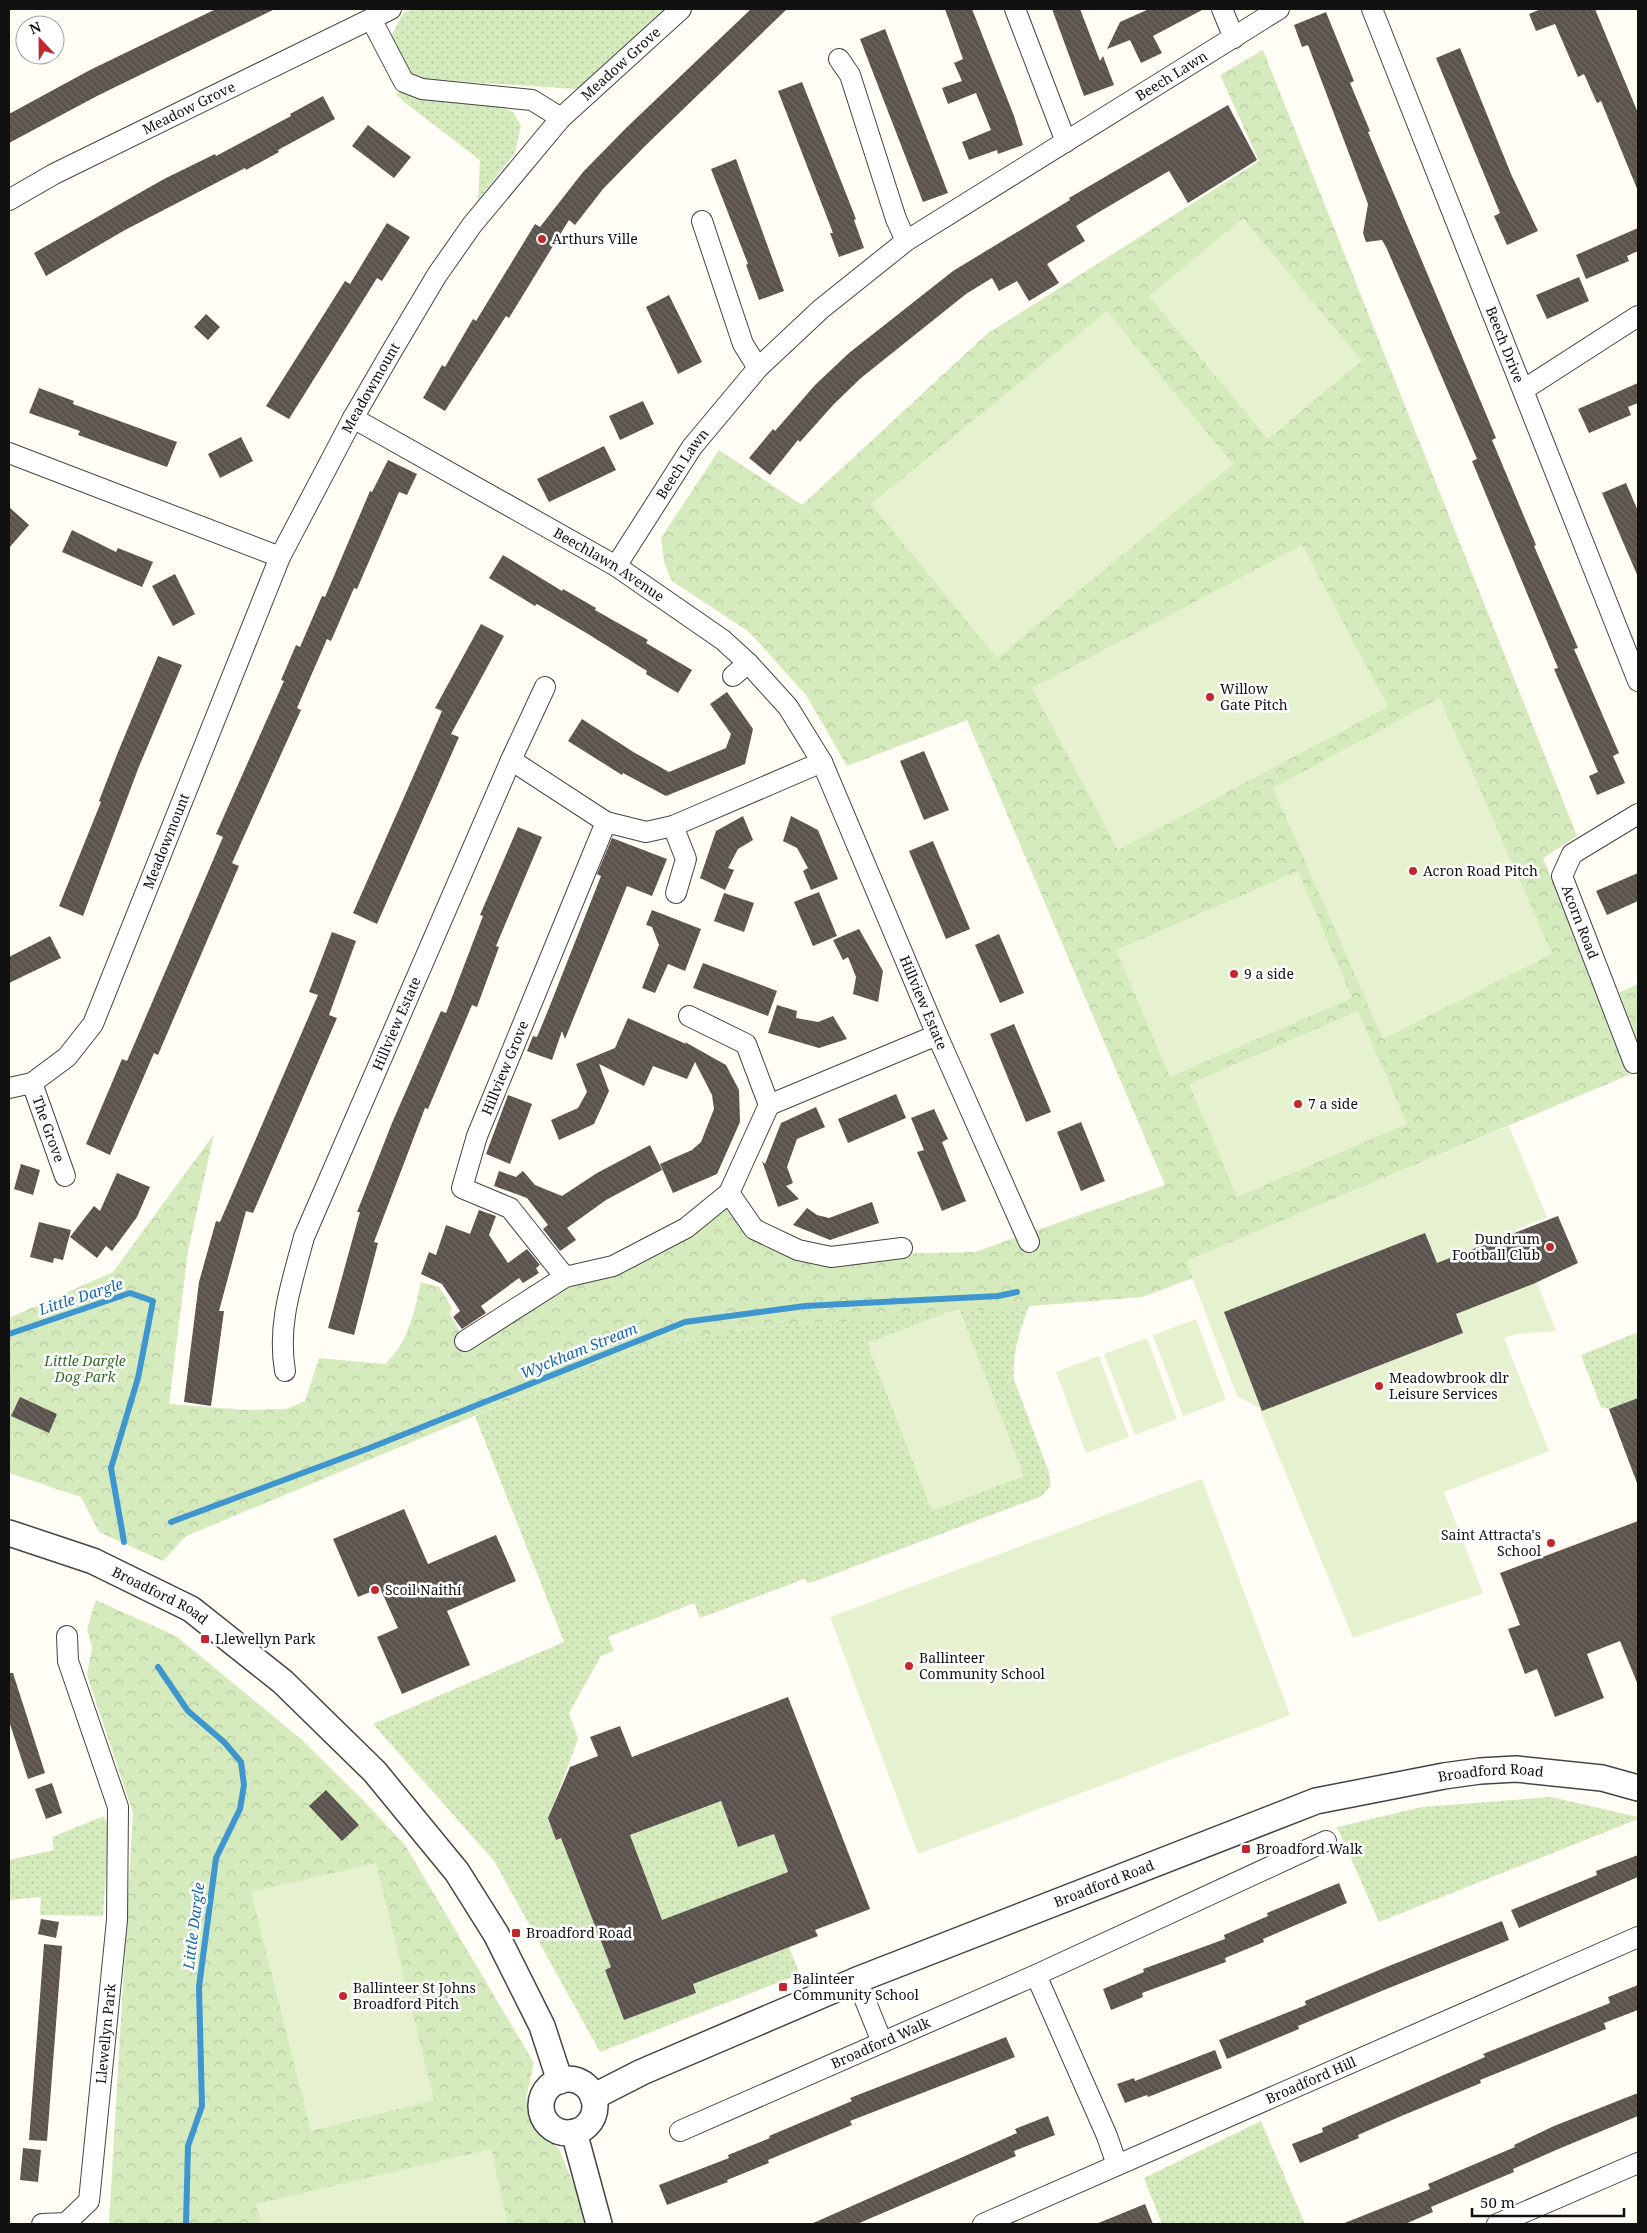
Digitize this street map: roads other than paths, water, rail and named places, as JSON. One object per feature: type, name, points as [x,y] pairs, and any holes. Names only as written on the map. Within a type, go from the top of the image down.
[{"type":"street","name":"Meadow Grove","points":[[9,200],[63,170],[391,9]]},
{"type":"street","name":"Meadow Grove","points":[[472,225],[561,118],[681,9]]},
{"type":"street","points":[[1015,9],[1066,142]]},
{"type":"street","points":[[1222,9],[1234,38]]},
{"type":"street","name":"Beech Lawn","points":[[616,566],[692,447],[758,368],[821,309],[906,241],[1279,9]]},
{"type":"street","name":"Beech Drive","points":[[1372,9],[1638,682]]},
{"type":"street","points":[[371,19],[404,82],[422,90],[532,100],[561,118]]},
{"type":"street","points":[[840,59],[850,74],[896,219],[906,241]]},
{"type":"street","points":[[702,221],[743,344],[758,368]]},
{"type":"street","name":"Meadowmount","points":[[9,1088],[32,1083],[67,1057],[92,1024],[280,557],[353,418],[437,275],[472,225]]},
{"type":"street","points":[[1523,390],[1638,316]]},
{"type":"street","name":"Beechlawn Avenue","points":[[353,418],[616,566],[723,640],[748,662],[788,708],[822,762]]},
{"type":"street","points":[[9,453],[280,557]]},
{"type":"street","points":[[733,676],[748,662]]},
{"type":"street","name":"Hillview Estate","points":[[285,1371],[281,1342],[288,1296],[304,1237],[511,760],[545,687]]},
{"type":"street","points":[[511,760],[606,822],[646,832],[673,826],[822,762]]},
{"type":"street","name":"Hillview Estate","points":[[822,762],[937,1036],[1029,1242]]},
{"type":"street","name":"Acorn Road","points":[[1634,1063],[1562,876],[1572,854],[1638,814]]},
{"type":"street","name":"Hillview Grove","points":[[564,1277],[510,1208],[462,1188],[477,1136],[606,822]]},
{"type":"street","points":[[673,826],[686,859],[676,893]]},
{"type":"street","points":[[689,1016],[746,1044],[769,1105]]},
{"type":"street","points":[[465,1342],[564,1277],[613,1266],[686,1228],[729,1192],[769,1105],[937,1036]]},
{"type":"street","name":"The Grove","points":[[32,1083],[65,1176]]},
{"type":"street","points":[[729,1192],[754,1229],[798,1250],[832,1257],[902,1248]]},
{"type":"street","name":"Broadford Road","points":[[9,1533],[94,1562],[191,1609],[283,1682],[368,1765],[456,1872],[496,1934],[542,2026],[560,2081]]},
{"type":"street","name":"Llewellyn Park","points":[[42,2224],[66,2223],[89,2202],[117,1920],[118,1807],[68,1660],[67,1636]]},
{"type":"street","name":"Broadford Road","points":[[593,2097],[642,2072],[857,1980],[1316,1801],[1444,1776],[1516,1769],[1602,1778],[1638,1788]]},
{"type":"street","name":"Broadford Walk","points":[[680,2131],[1036,1975],[1326,1841]]},
{"type":"street","name":"Broadford Hill","points":[[983,2224],[1638,1937]]},
{"type":"street","points":[[1036,1975],[1117,2165]]},
{"type":"street","points":[[857,1980],[882,2042]]},
{"type":"street","points":[[560,2081],[576,2081],[589,2090],[593,2097],[594,2115],[583,2129],[574,2132],[558,2131],[551,2127],[542,2114],[541,2106],[546,2090],[560,2081]]},
{"type":"street","points":[[574,2132],[599,2224]]},
{"type":"street","points":[[1496,2224],[1638,2163]]},
{"type":"waterway","name":"Wyckham Stream","points":[[171,1522],[367,1449],[685,1322],[805,1306],[998,1296],[1017,1292]]},
{"type":"waterway","name":"Little Dargle","points":[[9,1334],[130,1293],[153,1301],[138,1378],[111,1468],[124,1542]]},
{"type":"waterway","name":"Little Dargle","points":[[158,1667],[188,1711],[224,1742],[241,1762],[244,1785],[240,1809],[216,1858],[199,1987],[202,2106],[188,2146],[186,2224]]},
{"type":"place","name":"Arthurs Ville","points":[[542,239]]},
{"type":"place","name":"Willow Gate Pitch","points":[[1210,697]]},
{"type":"place","name":"Acron Road Pitch","points":[[1413,871]]},
{"type":"place","name":"9 a side","points":[[1234,974]]},
{"type":"place","name":"7 a side","points":[[1298,1104]]},
{"type":"place","name":"Dundrum Football Club","points":[[1550,1247]]},
{"type":"place","name":"Meadowbrook dlr Leisure Services","points":[[1379,1386]]},
{"type":"place","name":"Saint Attracta's School","points":[[1551,1543]]},
{"type":"place","name":"Scoil Naithí","points":[[375,1590]]},
{"type":"place","name":"Llewellyn Park","points":[[205,1639]]},
{"type":"place","name":"Ballinteer Community School","points":[[909,1666]]},
{"type":"place","name":"Broadford Walk","points":[[1246,1849]]},
{"type":"place","name":"Broadford Road","points":[[516,1933]]},
{"type":"place","name":"Balinteer Community School","points":[[783,1987]]},
{"type":"place","name":"Ballinteer St Johns Broadford Pitch","points":[[343,1996]]},
{"type":"park label","name":"Little Dargle Dog Park","points":[[85,1369]]}]
